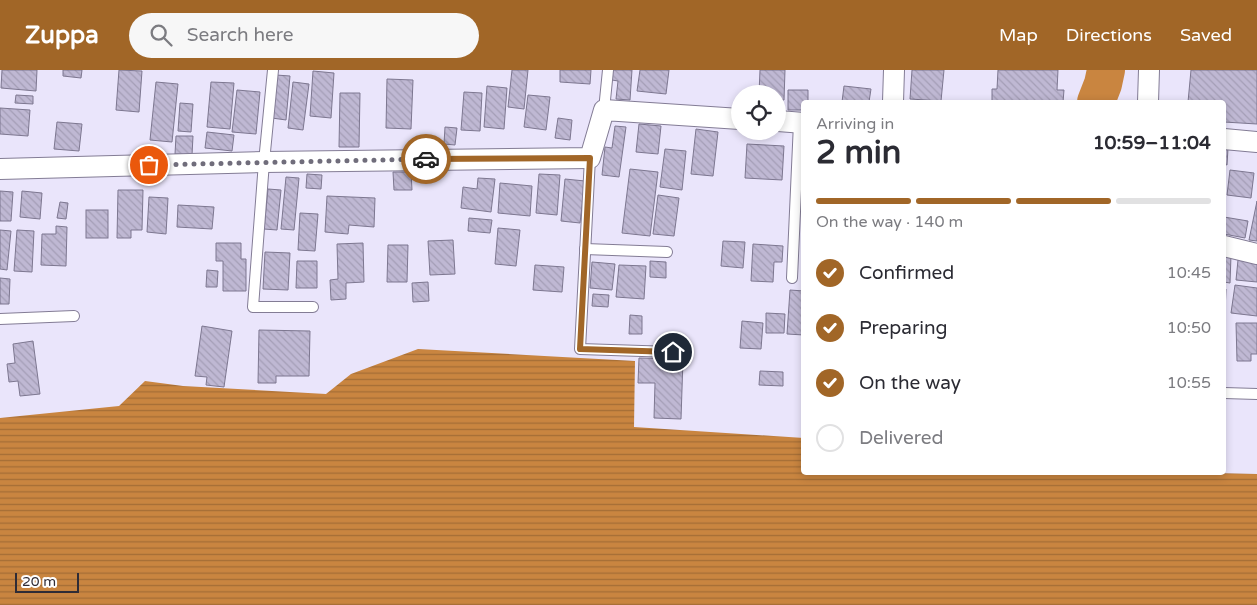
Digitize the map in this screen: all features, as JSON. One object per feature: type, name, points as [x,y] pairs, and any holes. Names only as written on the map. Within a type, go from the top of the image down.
[{"type":"street","points":[[893,100],[894,70]]},
{"type":"street","points":[[1148,100],[1149,70]]},
{"type":"street","points":[[0,169],[264,162],[590,158],[604,110],[731,118]]},
{"type":"street","points":[[786,122],[801,123]]},
{"type":"street","points":[[1226,139],[1257,142]]},
{"type":"street","points":[[1226,246],[1257,254]]},
{"type":"lane","points":[[273,70],[253,307],[312,307]]},
{"type":"lane","points":[[604,110],[608,70]]},
{"type":"lane","points":[[792,278],[801,123]]},
{"type":"lane","points":[[590,158],[580,349],[673,352]]},
{"type":"lane","points":[[585,249],[667,252]]},
{"type":"lane","points":[[0,319],[74,316]]},
{"type":"lane","points":[[1226,393],[1257,394]]},
{"type":"shaded area","points":[[418,349],[635,361],[634,427],[801,438],[801,475],[1257,474],[1257,605],[0,605],[0,418],[119,406],[145,381],[183,386],[326,394],[351,374]]},
{"type":"building","points":[[2,70],[37,70],[36,91],[1,88]]},
{"type":"building","points":[[63,70],[82,70],[81,78],[63,76]]},
{"type":"building","points":[[119,70],[142,71],[139,112],[116,110]]},
{"type":"building","points":[[512,70],[528,70],[524,109],[508,107]]},
{"type":"building","points":[[560,70],[591,70],[590,84],[560,82]]},
{"type":"building","points":[[612,70],[632,70],[630,100],[616,99],[618,81],[612,80]]},
{"type":"building","points":[[640,70],[669,70],[666,94],[637,91]]},
{"type":"building","points":[[760,70],[785,70],[784,85],[759,85]]},
{"type":"building","points":[[912,70],[944,70],[941,100],[910,99]]},
{"type":"building","points":[[998,70],[1058,70],[1057,90],[1064,90],[1063,100],[992,100],[992,89],[997,89]]},
{"type":"building","points":[[1191,70],[1257,70],[1257,124],[1226,122],[1226,100],[1188,100]]},
{"type":"building","points":[[313,71],[334,73],[331,118],[310,116]]},
{"type":"building","points":[[276,75],[290,76],[286,120],[272,118]]},
{"type":"building","points":[[387,79],[413,80],[411,129],[386,128]]},
{"type":"building","points":[[156,82],[178,84],[172,142],[150,140]]},
{"type":"building","points":[[211,82],[234,83],[230,129],[207,127]]},
{"type":"building","points":[[293,82],[309,84],[303,130],[288,128]]},
{"type":"building","points":[[487,86],[507,88],[504,129],[484,127]]},
{"type":"building","points":[[844,86],[871,89],[869,100],[842,100]]},
{"type":"building","points":[[237,90],[260,92],[256,134],[232,132]]},
{"type":"building","points":[[788,90],[808,90],[808,100],[801,100],[801,110],[788,110]]},
{"type":"building","points":[[464,92],[482,93],[480,131],[461,130]]},
{"type":"building","points":[[340,93],[360,93],[359,147],[339,147]]},
{"type":"building","points":[[16,95],[33,96],[33,104],[15,103]]},
{"type":"building","points":[[528,95],[550,97],[546,130],[524,127]]},
{"type":"building","points":[[180,103],[193,104],[191,132],[178,131]]},
{"type":"building","points":[[0,108],[30,110],[28,136],[0,134]]},
{"type":"building","points":[[558,118],[572,120],[570,140],[555,138]]},
{"type":"building","points":[[57,122],[82,124],[79,151],[54,149]]},
{"type":"building","points":[[639,124],[661,126],[658,154],[636,152]]},
{"type":"building","points":[[615,126],[626,127],[619,177],[602,175],[605,147],[612,148]]},
{"type":"building","points":[[445,127],[457,128],[455,145],[444,144]]},
{"type":"building","points":[[696,129],[718,132],[713,176],[691,174]]},
{"type":"building","points":[[207,132],[234,135],[232,151],[205,148]]},
{"type":"building","points":[[176,136],[193,136],[192,155],[175,154]]},
{"type":"building","points":[[747,144],[784,146],[782,180],[745,178]]},
{"type":"building","points":[[1226,148],[1228,148],[1227,165]]},
{"type":"building","points":[[665,149],[686,151],[682,190],[660,187]]},
{"type":"building","points":[[630,169],[658,172],[650,236],[622,233]]},
{"type":"building","points":[[1230,170],[1254,173],[1251,198],[1227,195]]},
{"type":"building","points":[[393,172],[411,172],[412,190],[394,190]]},
{"type":"building","points":[[307,174],[322,175],[321,189],[306,188]]},
{"type":"building","points":[[539,174],[560,175],[557,215],[536,213]]},
{"type":"building","points":[[286,177],[299,178],[294,230],[281,229]]},
{"type":"building","points":[[478,178],[495,179],[491,212],[461,208],[463,187],[477,189]]},
{"type":"building","points":[[565,179],[585,181],[580,223],[561,221]]},
{"type":"building","points":[[500,183],[532,186],[530,216],[498,213]]},
{"type":"building","points":[[268,189],[281,190],[277,230],[264,229]]},
{"type":"building","points":[[118,190],[143,190],[142,230],[131,230],[131,238],[117,238]]},
{"type":"building","points":[[0,191],[13,192],[11,221],[0,221]]},
{"type":"building","points":[[22,191],[42,193],[40,219],[20,217]]},
{"type":"building","points":[[658,195],[679,198],[674,236],[653,234]]},
{"type":"building","points":[[327,196],[375,198],[374,227],[349,225],[348,234],[325,232]]},
{"type":"building","points":[[149,197],[168,198],[166,234],[147,232]]},
{"type":"building","points":[[1257,201],[1257,241],[1249,240]]},
{"type":"building","points":[[60,202],[68,203],[66,219],[57,218]]},
{"type":"building","points":[[178,205],[214,207],[212,229],[177,227]]},
{"type":"building","points":[[86,210],[108,210],[108,238],[86,238]]},
{"type":"building","points":[[300,213],[318,214],[315,251],[298,250]]},
{"type":"building","points":[[1226,217],[1248,221],[1245,238],[1226,234]]},
{"type":"building","points":[[469,218],[492,220],[490,233],[468,231]]},
{"type":"building","points":[[56,226],[67,227],[66,266],[41,265],[42,234],[56,234]]},
{"type":"building","points":[[498,228],[520,230],[516,266],[495,264]]},
{"type":"building","points":[[0,230],[11,231],[7,270],[0,269]]},
{"type":"building","points":[[17,230],[34,231],[32,272],[14,271]]},
{"type":"building","points":[[453,240],[455,274],[430,275],[428,241]]},
{"type":"building","points":[[723,241],[745,242],[743,268],[721,266]]},
{"type":"building","points":[[216,243],[241,243],[241,259],[246,259],[246,291],[223,291],[223,261],[216,261]]},
{"type":"building","points":[[363,243],[364,282],[346,283],[346,299],[331,300],[330,280],[338,279],[337,244]]},
{"type":"building","points":[[753,244],[783,246],[782,262],[774,262],[773,282],[751,281]]},
{"type":"building","points":[[388,245],[408,245],[407,282],[387,282]]},
{"type":"building","points":[[265,252],[290,253],[288,290],[263,289]]},
{"type":"building","points":[[1226,255],[1231,255],[1230,283],[1226,282]]},
{"type":"building","points":[[1238,260],[1257,263],[1257,282],[1236,280]]},
{"type":"building","points":[[297,261],[317,261],[317,288],[296,288]]},
{"type":"building","points":[[650,261],[666,262],[666,278],[650,277]]},
{"type":"building","points":[[592,262],[615,264],[612,290],[590,288]]},
{"type":"building","points":[[535,265],[564,267],[562,292],[533,290]]},
{"type":"building","points":[[619,265],[646,266],[644,299],[616,297]]},
{"type":"building","points":[[207,270],[218,271],[217,287],[206,287]]},
{"type":"building","points":[[0,278],[10,279],[9,304],[0,304]]},
{"type":"building","points":[[428,282],[429,301],[413,302],[412,283]]},
{"type":"building","points":[[1235,285],[1257,288],[1257,316],[1231,313]]},
{"type":"building","points":[[790,290],[801,291],[801,335],[787,334]]},
{"type":"building","points":[[593,294],[609,295],[608,307],[592,306]]},
{"type":"building","points":[[766,313],[785,314],[784,333],[766,333]]},
{"type":"building","points":[[630,315],[642,316],[642,334],[629,334]]},
{"type":"building","points":[[742,321],[763,323],[761,349],[740,348]]},
{"type":"building","points":[[1236,323],[1257,323],[1257,354],[1251,354],[1251,361],[1237,361]]},
{"type":"building","points":[[202,326],[232,331],[224,387],[206,385],[207,377],[195,376]]},
{"type":"building","points":[[259,330],[310,331],[309,376],[276,376],[276,383],[258,383]]},
{"type":"building","points":[[33,341],[40,394],[20,396],[18,381],[9,382],[7,364],[15,363],[13,344]]},
{"type":"building","points":[[639,358],[683,359],[681,419],[654,418],[655,383],[638,383]]},
{"type":"building","points":[[760,371],[783,372],[783,386],[759,385]]},
{"type":"waterway","points":[[1097,100],[1106,70]]},
{"type":"way so far","points":[[149,165],[426,159]]},
{"type":"route","points":[[426,159],[590,158],[580,349],[673,352]]}]
